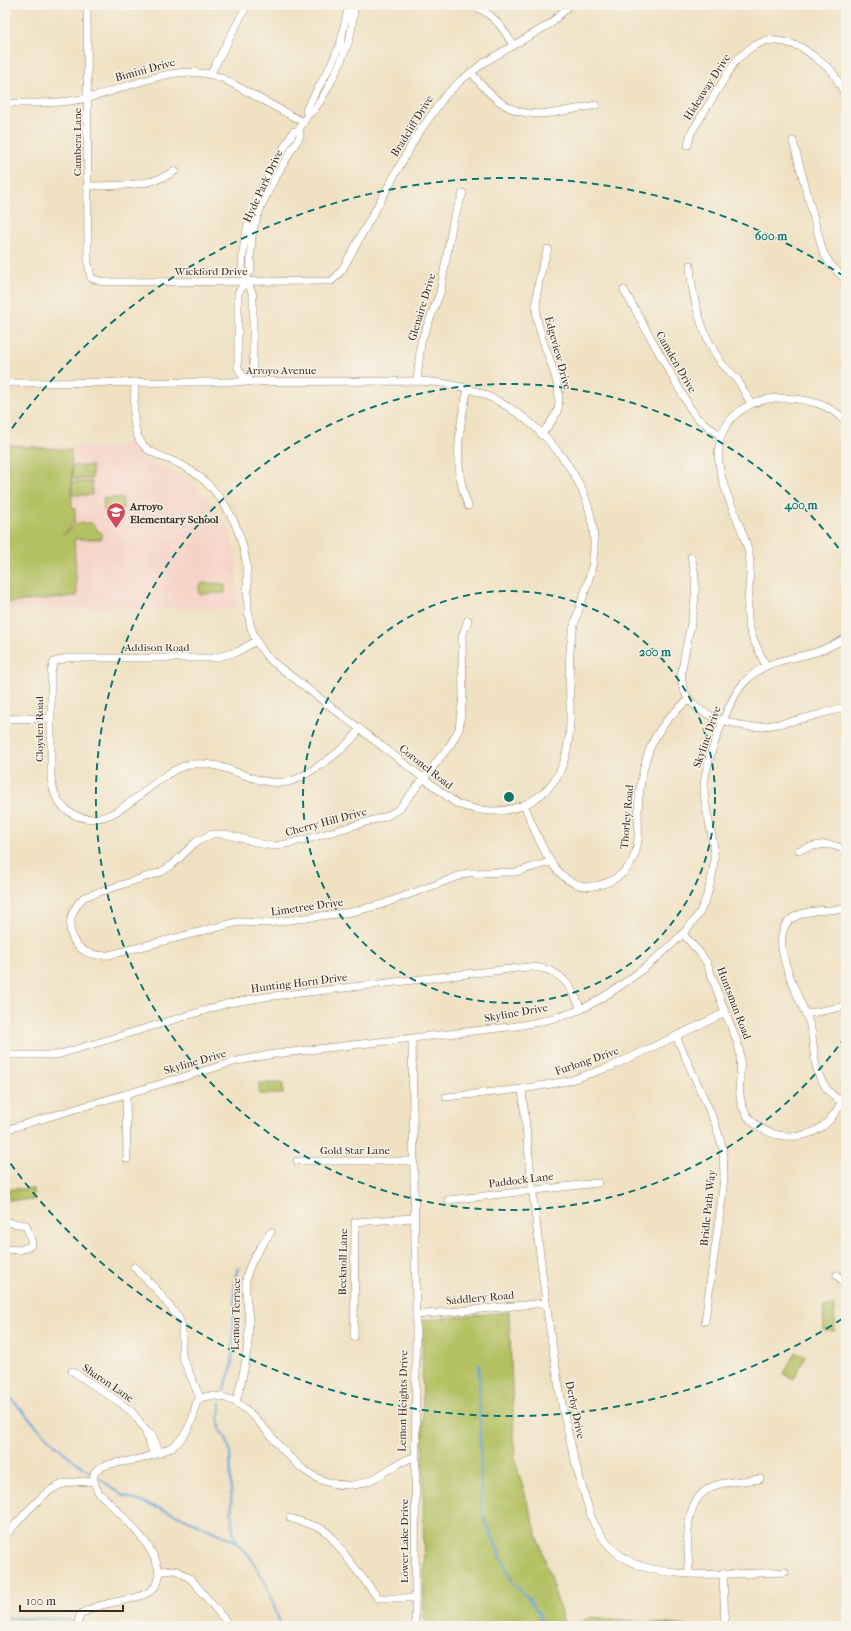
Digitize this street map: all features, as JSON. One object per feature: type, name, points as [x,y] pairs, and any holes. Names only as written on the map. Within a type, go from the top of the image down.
[{"type":"street","name":"Cambera Lane","points":[[87,5],[88,263],[91,278]]},
{"type":"street","points":[[211,73],[247,5]]},
{"type":"street","points":[[472,5],[482,9],[494,17],[513,45]]},
{"type":"street","name":"Bradcliff Drive","points":[[332,282],[342,270],[430,114],[452,88],[470,72],[550,24],[570,5]]},
{"type":"street","name":"Hyde Park Drive","points":[[246,382],[253,367],[252,295],[242,271],[242,247],[248,218],[268,174],[294,131],[298,131],[308,113],[306,111],[307,108],[330,67],[340,45],[348,9],[352,6]]},
{"type":"street","name":"Hideaway Drive","points":[[688,145],[691,133],[736,60],[753,46],[767,40],[785,42],[801,47],[816,58],[832,71],[842,88],[846,99]]},
{"type":"street","name":"Bimini Drive","points":[[5,103],[48,103],[88,98],[178,72],[211,73],[240,87],[303,122]]},
{"type":"street","points":[[470,72],[487,93],[497,101],[523,113],[544,114],[596,105]]},
{"type":"street","points":[[793,141],[823,252],[830,264],[846,280]]},
{"type":"street","points":[[88,186],[136,185],[152,182],[175,170]]},
{"type":"street","name":"Glenaire Drive","points":[[417,381],[422,342],[440,293],[453,221],[463,193]]},
{"type":"street","name":"Edgeview Drive","points":[[541,435],[557,411],[559,401],[557,386],[541,338],[537,317],[539,273],[548,249]]},
{"type":"street","points":[[690,265],[692,290],[704,328],[713,349],[722,363],[738,381],[751,403]]},
{"type":"street","name":"Wickford Drive","points":[[91,278],[103,282],[246,278],[294,283],[332,282]]},
{"type":"street","points":[[246,278],[238,293],[238,368],[246,382]]},
{"type":"street","name":"Camden Drive","points":[[624,290],[690,408],[697,418],[720,435]]},
{"type":"street","name":"Coronel Road","points":[[135,382],[136,430],[142,444],[154,454],[176,462],[195,473],[219,496],[234,520],[243,547],[246,563],[248,618],[256,641],[269,658],[278,667],[448,798],[467,807],[488,811],[499,811],[524,804],[537,797],[548,788],[564,764],[568,752],[570,731],[568,660],[571,639],[586,592],[594,556],[594,542],[591,516],[581,487],[572,470],[563,458],[541,435]]},
{"type":"street","name":"Arroyo Avenue","points":[[5,383],[443,382],[483,394],[508,406],[541,435]]},
{"type":"street","points":[[468,389],[462,413],[458,441],[460,478],[468,506]]},
{"type":"street","points":[[766,666],[748,625],[749,556],[746,542],[718,466],[720,435],[728,422],[751,403],[764,399],[783,398],[818,403],[829,407],[846,421]]},
{"type":"street","points":[[691,557],[696,571],[695,591],[682,679],[685,693],[689,700],[704,713],[724,721],[752,727],[781,723],[846,707]]},
{"type":"street","name":"Cherry Hill Drive","points":[[71,936],[71,914],[75,906],[84,897],[161,872],[202,838],[212,834],[225,834],[266,846],[277,846],[312,838],[387,816],[399,809],[424,780],[451,744],[459,729],[463,696],[462,637],[468,620]]},
{"type":"street","name":"Skyline Drive","points":[[5,1130],[250,1058],[534,1023],[581,1009],[622,984],[683,934],[704,905],[712,878],[714,844],[704,788],[708,766],[724,721],[732,700],[741,686],[753,674],[766,666],[782,659],[819,651],[846,638]]},
{"type":"street","name":"Addison Road","points":[[54,662],[66,658],[214,658],[237,652],[256,641]]},
{"type":"street","name":"Cloyden Road","points":[[54,662],[50,672],[51,778],[55,795],[64,809],[81,818],[93,819],[118,811],[161,778],[187,765],[209,765],[267,782],[289,782],[301,777],[340,752],[351,743],[360,729]]},
{"type":"street","name":"Thorley Road","points":[[524,804],[550,862],[555,869],[568,880],[586,885],[605,883],[625,871],[633,859],[637,848],[640,786],[650,749],[665,720],[689,700]]},
{"type":"street","points":[[5,718],[50,718]]},
{"type":"street","points":[[799,850],[827,843],[836,845],[846,851]]},
{"type":"street","name":"Limetree Drive","points":[[71,936],[82,950],[88,953],[98,956],[109,955],[238,922],[267,923],[351,912],[383,904],[468,874],[516,872],[550,862]]},
{"type":"street","points":[[844,1103],[826,1087],[819,1075],[812,1036],[806,1014],[792,981],[783,953],[783,932],[785,926],[791,918],[801,914],[846,909]]},
{"type":"street","name":"Huntsman Road","points":[[683,934],[707,963],[740,1051],[739,1082],[743,1106],[754,1123],[773,1134],[784,1136],[806,1135],[823,1127],[844,1103]]},
{"type":"street","name":"Hunting Horn Drive","points":[[5,1055],[44,1056],[63,1053],[230,1003],[265,997],[527,967],[542,967],[560,976],[572,988],[581,1009]]},
{"type":"street","points":[[806,1014],[846,1006]]},
{"type":"street","name":"Furlong Drive","points":[[446,1097],[522,1089],[568,1081],[610,1066],[725,1013]]},
{"type":"street","name":"Bridle Path Way","points":[[676,1036],[715,1124],[723,1149],[723,1191],[705,1321]]},
{"type":"street","name":"Lemon Heights Drive","points":[[200,1398],[214,1396],[236,1402],[263,1428],[298,1466],[312,1477],[320,1480],[340,1485],[360,1484],[371,1480],[405,1460],[415,1457],[416,1314],[413,1218],[412,1039]]},
{"type":"street","name":"Derby Drive","points":[[522,1089],[546,1303],[555,1367],[566,1423],[581,1483],[592,1519],[598,1530],[616,1552],[637,1565],[649,1569],[689,1573],[785,1572]]},
{"type":"street","points":[[126,1094],[127,1159]]},
{"type":"street","name":"Gold Star Lane","points":[[297,1161],[413,1161]]},
{"type":"street","name":"Paddock Lane","points":[[448,1200],[598,1183]]},
{"type":"street","name":"Becknoll Lane","points":[[354,1337],[355,1222],[413,1218]]},
{"type":"street","points":[[5,1222],[26,1225],[32,1243],[30,1246],[20,1250],[5,1249]]},
{"type":"street","name":"Lemon Terrace","points":[[236,1402],[245,1368],[249,1323],[246,1285],[247,1279],[255,1256],[271,1232]]},
{"type":"street","points":[[77,1626],[80,1615],[86,1610],[96,1606],[146,1594],[156,1585],[159,1571],[157,1563],[136,1530],[99,1492],[94,1481],[97,1470],[104,1464],[127,1462],[157,1454],[181,1440],[188,1430],[196,1403],[200,1398],[182,1356],[182,1326],[178,1317],[156,1289],[134,1267]]},
{"type":"street","points":[[846,1275],[837,1275],[846,1285]]},
{"type":"street","name":"Saddlery Road","points":[[416,1314],[546,1303]]},
{"type":"street","name":"Sharon Lane","points":[[72,1371],[122,1404],[134,1414],[146,1431],[152,1435],[157,1454]]},
{"type":"street","name":"Lower Lake Drive","points":[[415,1457],[415,1626]]},
{"type":"street","points":[[689,1573],[688,1525],[691,1510],[698,1498],[705,1491],[721,1484],[760,1479]]},
{"type":"street","points":[[5,1536],[29,1510],[55,1487],[64,1484],[94,1481]]},
{"type":"street","points":[[290,1518],[321,1528],[329,1534],[378,1598],[415,1598]]},
{"type":"street","points":[[159,1571],[176,1570],[191,1579],[230,1626]]},
{"type":"street","points":[[723,1573],[725,1626]]},
{"type":"shaded area","name":"Arroyo Elementary School","points":[[128,441],[134,450],[147,461],[172,470],[195,485],[217,511],[231,536],[237,567],[237,609],[5,608],[5,443],[112,449]]},
{"type":"green space","points":[[7,445],[71,450],[72,508],[75,508],[75,522],[63,535],[78,523],[92,523],[97,528],[97,531],[101,532],[101,539],[74,539],[77,596],[5,603]]},
{"type":"green space","points":[[72,466],[92,466],[92,479],[73,479]]},
{"type":"green space","points":[[72,482],[92,482],[92,495],[72,495]]},
{"type":"green space","points":[[103,498],[123,498],[123,511],[104,511]]},
{"type":"green space","points":[[202,583],[225,584],[225,593],[199,594],[199,585],[202,585]]},
{"type":"green space","points":[[259,1083],[283,1083],[283,1094],[259,1094]]},
{"type":"green space","points":[[9,1189],[33,1189],[33,1200],[9,1200]]},
{"type":"green space","points":[[834,1306],[835,1331],[824,1331],[823,1307]]},
{"type":"green space","points":[[509,1312],[515,1461],[565,1626],[430,1626],[424,1618],[422,1320]]},
{"type":"green space","points":[[795,1352],[805,1357],[794,1379],[784,1374]]},
{"type":"green space","points":[[591,1617],[686,1626],[572,1626]]},
{"type":"waterway","points":[[223,1392],[232,1366],[235,1278],[238,1268]]},
{"type":"waterway","points":[[479,1364],[481,1500],[483,1516],[513,1583],[529,1599],[540,1615],[541,1626]]},
{"type":"waterway","points":[[5,1391],[34,1424],[66,1454],[90,1472]]},
{"type":"waterway","points":[[221,1403],[219,1417],[220,1430],[226,1438],[230,1450],[232,1523],[234,1536],[240,1546]]},
{"type":"waterway","points":[[99,1478],[122,1495],[175,1514],[233,1540],[249,1555],[266,1584],[281,1626]]},
{"type":"waterway","points":[[5,1618],[61,1619],[72,1621]]},
{"type":"waterway","points":[[83,1623],[92,1626]]},
{"type":"place","name":"Arroyo Elementary School","points":[[116,529]]}]
